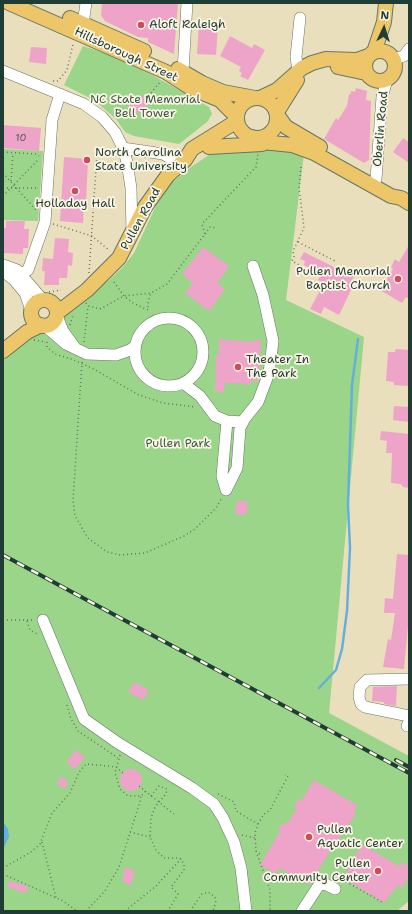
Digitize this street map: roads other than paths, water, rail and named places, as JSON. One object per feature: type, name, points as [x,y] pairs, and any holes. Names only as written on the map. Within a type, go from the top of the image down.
[{"type":"main road","name":"Hillsborough Street","points":[[9,3],[183,71],[207,85],[231,94],[258,98]]},
{"type":"main road","name":"Hillsborough Street","points":[[32,3],[80,32],[166,72],[207,95],[220,100],[237,118]]},
{"type":"main road","points":[[366,73],[365,64],[371,54],[384,22],[386,3]]},
{"type":"main road","points":[[252,140],[271,133],[275,128],[277,114],[297,81],[309,71],[333,66],[353,68],[366,73],[375,81],[387,80],[395,70],[384,22]]},
{"type":"main road","points":[[392,56],[382,51],[357,60],[333,59],[318,61],[307,65],[277,90],[245,102],[241,106],[237,118],[241,130],[252,140],[282,144],[314,153],[391,196],[405,200]]},
{"type":"main road","points":[[231,94],[263,89],[295,74]]},
{"type":"main road","points":[[207,95],[218,104],[222,112],[223,128]]},
{"type":"main road","points":[[258,98],[270,103],[286,127],[297,135],[394,189],[405,200]]},
{"type":"main road","name":"Pullen Road","points":[[52,307],[88,290],[93,277],[119,258],[132,236],[154,191],[181,163],[192,149],[237,118]]},
{"type":"main road","name":"Pullen Road","points":[[181,163],[222,141],[252,140]]},
{"type":"main road","points":[[209,147],[282,144]]},
{"type":"main road","points":[[36,303],[52,307],[52,323],[27,332],[3,349],[36,303]]},
{"type":"main road","points":[[31,312],[34,321],[43,325]]},
{"type":"street","points":[[80,32],[86,3]]},
{"type":"street","points":[[183,71],[187,3]]},
{"type":"street","points":[[295,74],[300,18]]},
{"type":"street","points":[[392,56],[404,56],[409,49]]},
{"type":"street","points":[[3,71],[84,104],[98,114],[115,132],[123,148],[130,177],[132,236]]},
{"type":"street","name":"Oberlin Road","points":[[376,179],[382,97],[387,80]]},
{"type":"street","points":[[21,274],[28,270],[45,222],[49,182],[52,120],[60,94]]},
{"type":"street","points":[[123,148],[163,154],[181,163]]},
{"type":"street","points":[[3,265],[13,268],[21,274],[52,307],[63,331],[80,348]]},
{"type":"street","points":[[227,421],[222,476],[226,490],[237,468],[240,428],[263,392],[272,359],[273,341],[269,318],[253,266]]},
{"type":"street","points":[[3,271],[14,280],[24,293],[31,312]]},
{"type":"street","points":[[43,325],[62,342],[80,348],[93,355],[116,355],[130,350],[135,346],[142,332],[153,322],[166,319],[182,321],[190,326],[197,334],[201,343],[201,362],[196,372],[184,383],[165,386],[156,384],[148,379],[137,364],[135,346]]},
{"type":"street","points":[[116,355],[137,364]]},
{"type":"street","points":[[196,372],[201,400]]},
{"type":"street","points":[[184,383],[211,412],[227,421],[240,422],[244,420]]},
{"type":"street","points":[[43,620],[84,719],[118,743],[192,788],[214,804],[223,818],[234,842],[241,868],[246,911]]},
{"type":"street","points":[[408,721],[365,708],[361,704],[359,698],[360,687],[368,680],[409,679]]},
{"type":"street","points":[[302,911],[319,885],[325,884],[335,889]]},
{"type":"water","points":[[3,822],[8,829],[9,837],[3,849]]},
{"type":"waterway","points":[[319,688],[336,670],[342,649],[347,611],[350,548],[348,505],[352,385],[358,339]]},
{"type":"railway","points":[[3,555],[409,773]]},
{"type":"railway","points":[[396,760],[409,767]]},
{"type":"place","name":"Aloft Raleigh","points":[[141,25]]},
{"type":"place","name":"North Carolina State University","points":[[87,160]]},
{"type":"place","name":"Holladay Hall","points":[[75,191]]},
{"type":"place","name":"Pullen Memorial Baptist Church","points":[[398,279]]},
{"type":"place","name":"Theater In The Park","points":[[238,367]]},
{"type":"place","name":"Pullen Aquatic Center","points":[[309,837]]},
{"type":"place","name":"Pullen Community Center","points":[[378,871]]},
{"type":"park label","name":"NC State Memorial Bell Tower","points":[[145,107]]},
{"type":"park label","name":"Pullen Park","points":[[178,444]]}]
